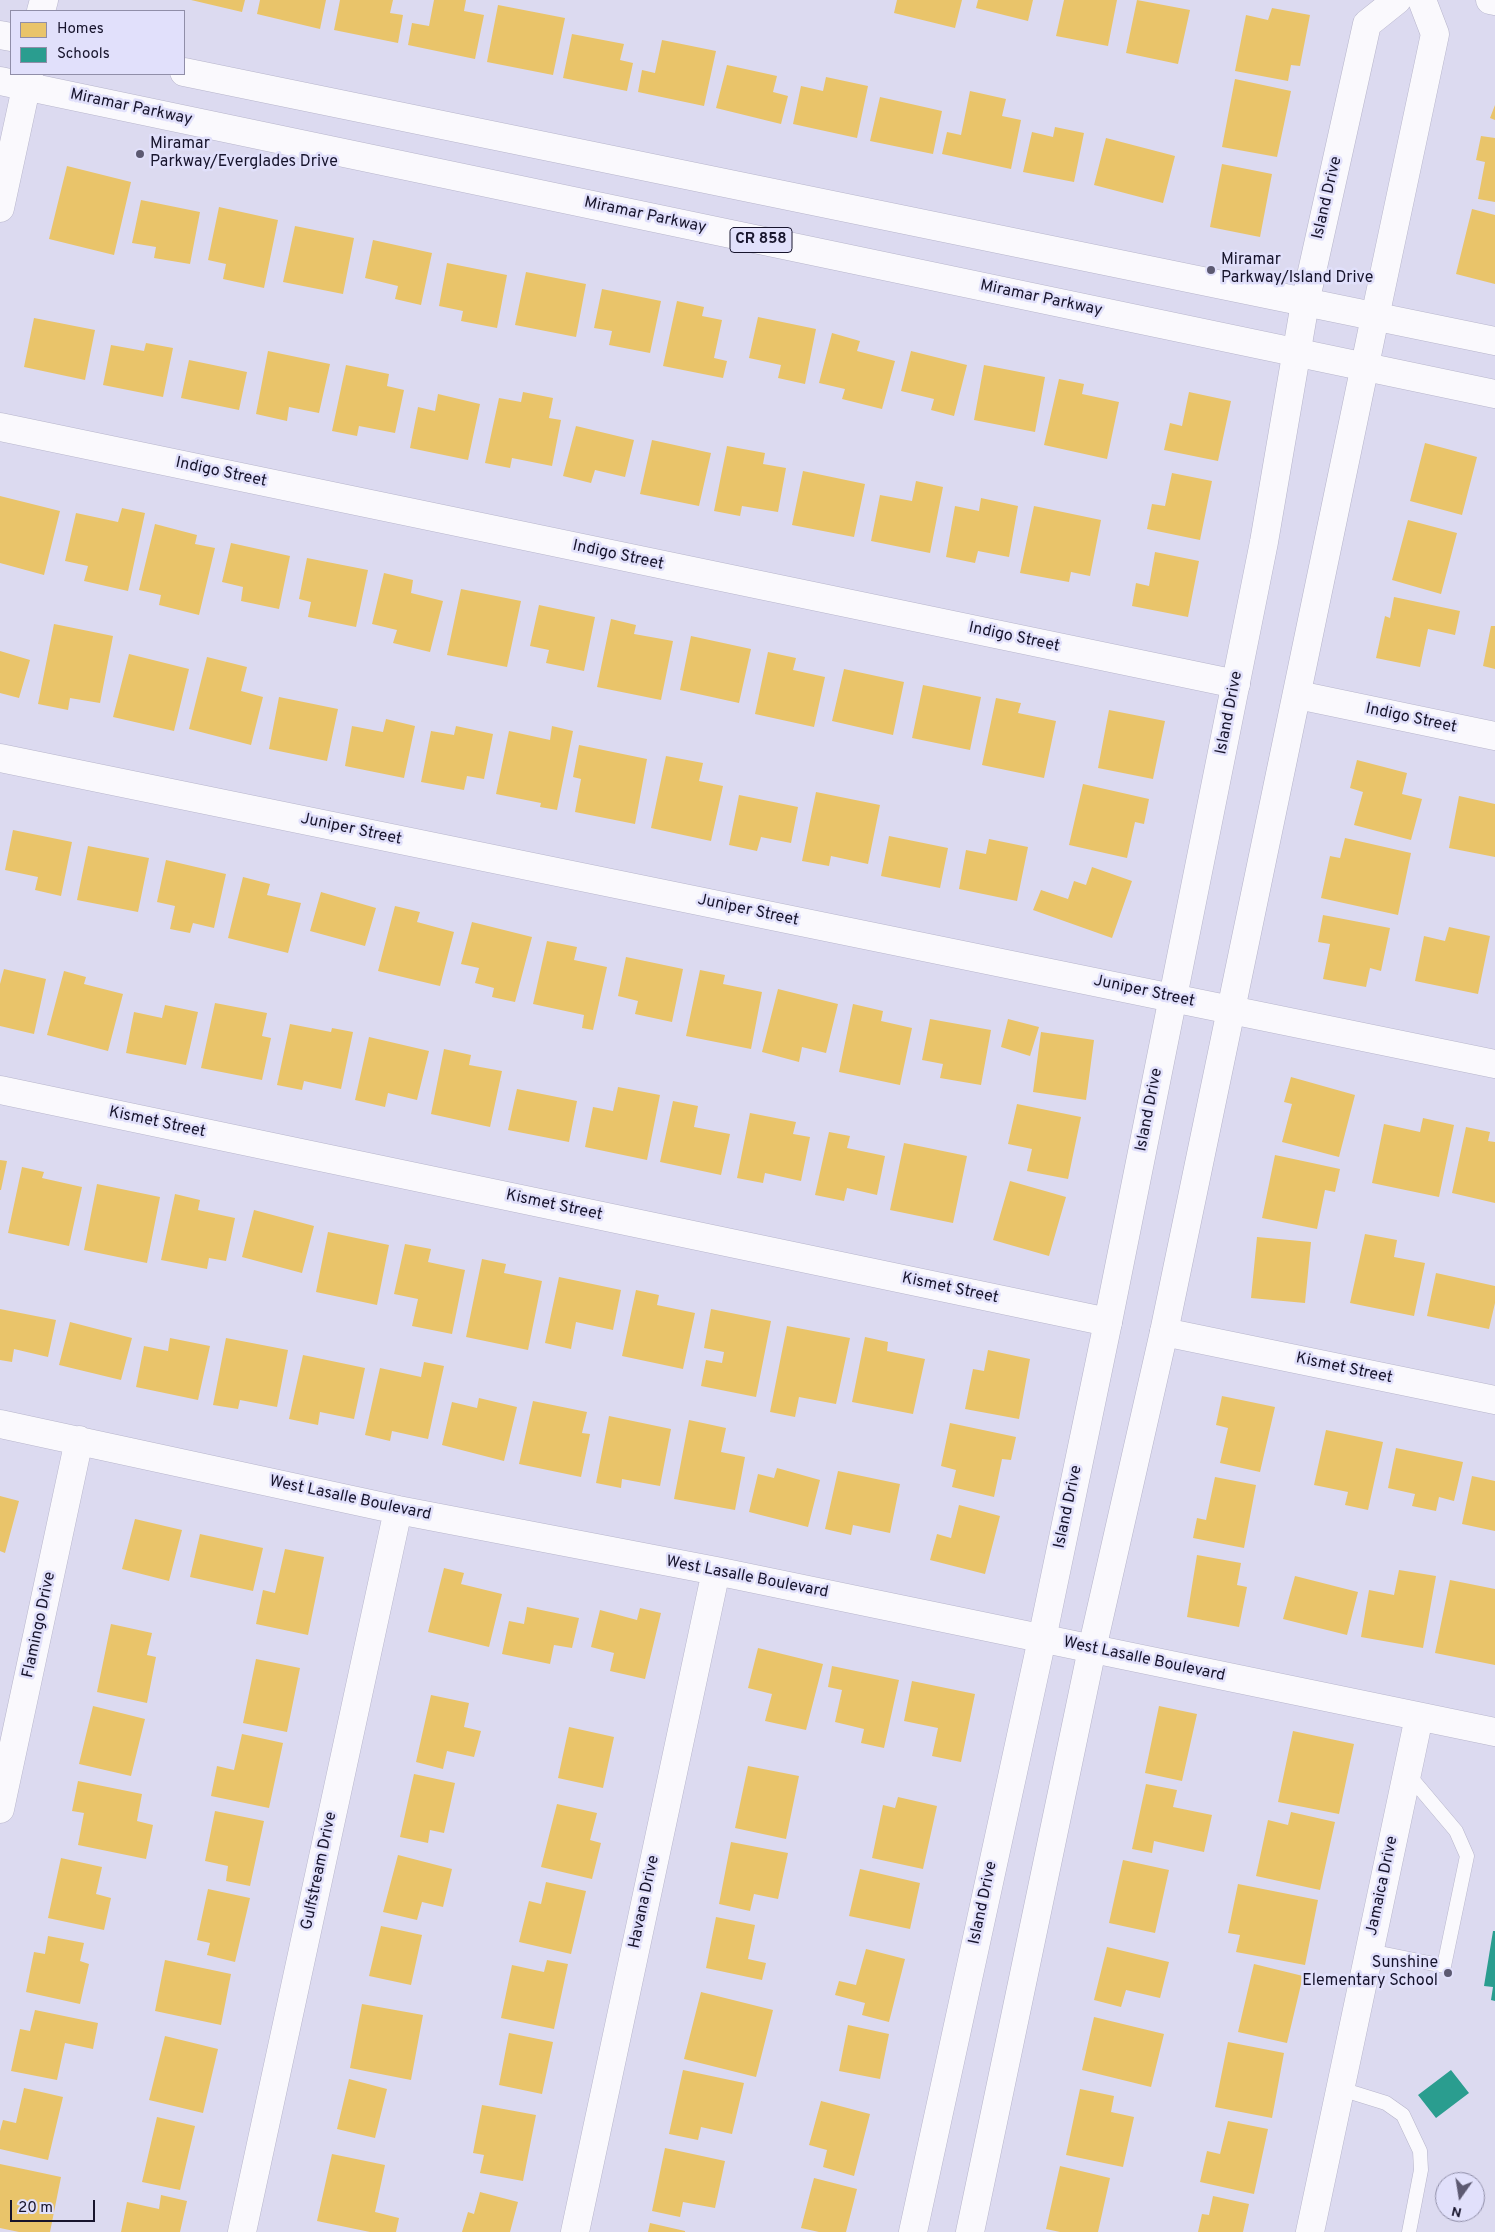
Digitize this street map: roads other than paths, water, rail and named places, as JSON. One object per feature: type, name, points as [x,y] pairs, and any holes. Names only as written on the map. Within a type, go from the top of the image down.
[{"type":"street","name":"Island Drive","points":[[913,2232],[1042,1639],[1108,1322],[1264,542],[1305,303],[1367,24],[1397,0]]},
{"type":"street","points":[[970,2232],[1092,1649],[1164,1332],[1435,34],[1422,0]]},
{"type":"street","points":[[1490,0],[1495,1]]},
{"type":"street","points":[[185,72],[1495,342]]},
{"type":"street","name":"Miramar Parkway","points":[[0,80],[28,80],[1495,394]]},
{"type":"street","points":[[0,208],[28,80]]},
{"type":"street","name":"Indigo Street","points":[[0,427],[1236,684]]},
{"type":"street","name":"Indigo Street","points":[[1298,695],[1495,736]]},
{"type":"street","name":"Juniper Street","points":[[0,758],[1495,1064]]},
{"type":"street","name":"Kismet Street","points":[[0,1090],[1108,1322]]},
{"type":"street","name":"Kismet Street","points":[[1164,1332],[1495,1400]]},
{"type":"street","name":"West Lasalle Boulevard","points":[[0,1424],[398,1510],[716,1571],[1495,1732]]},
{"type":"street","name":"Flamingo Drive","points":[[0,1809],[79,1440]]},
{"type":"street","name":"Gulfstream Drive","points":[[242,2232],[398,1510]]},
{"type":"street","name":"Havana Drive","points":[[575,2232],[716,1571]]},
{"type":"street","name":"Jamaica Drive","points":[[1310,2232],[1419,1717]]},
{"type":"lane","points":[[1370,1951],[1444,1966],[1467,1856],[1456,1831],[1407,1774]]},
{"type":"lane","points":[[1340,2089],[1386,2103],[1402,2115],[1411,2132],[1420,2151],[1421,2170],[1409,2232]]},
{"type":"place","name":"Miramar Parkway/Everglades Drive","points":[[140,154]]},
{"type":"place","name":"Miramar Parkway/Island Drive","points":[[1211,270]]},
{"type":"place","name":"Sunshine Elementary School","points":[[1448,1973]]}]
